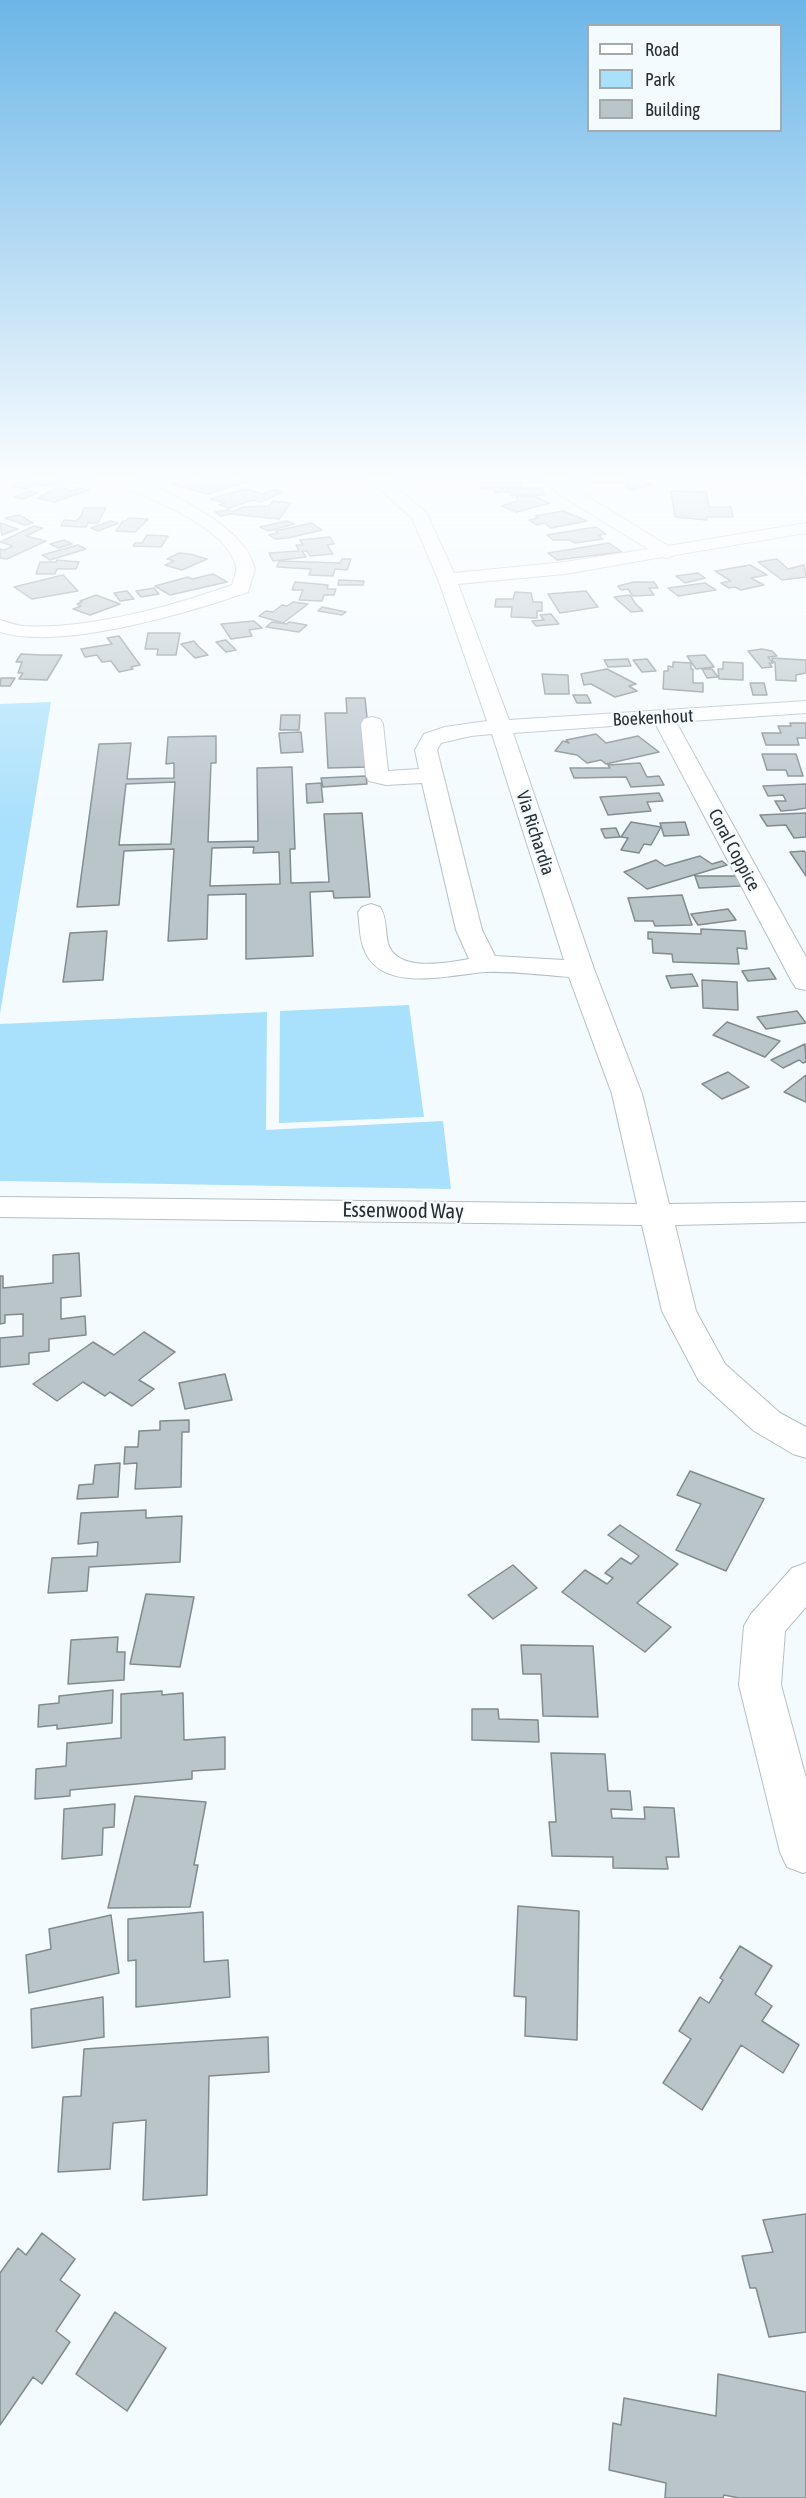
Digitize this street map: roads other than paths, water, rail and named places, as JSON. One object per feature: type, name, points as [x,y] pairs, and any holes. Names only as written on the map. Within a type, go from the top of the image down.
[{"type":"street","points":[[0,626],[9,632],[56,632],[187,605],[230,592]]},
{"type":"street","name":"Via Richardia","points":[[452,592],[500,726],[580,969],[627,1094],[679,1311],[712,1372],[767,1422],[806,1444]]},
{"type":"street","name":"Boekenhout","points":[[432,776],[426,750],[432,739],[471,729],[806,707]]},
{"type":"street","name":"Coral Coppice","points":[[662,717],[806,982]]},
{"type":"street","points":[[372,724],[377,776],[386,778],[432,776],[469,930],[485,964]]},
{"type":"street","points":[[371,912],[378,952],[394,965],[438,971],[485,964],[580,969]]},
{"type":"street","name":"Essenwood Way","points":[[0,1207],[656,1215],[806,1212]]},
{"type":"street","points":[[803,1852],[760,1684],[765,1626],[806,1579]]}]
